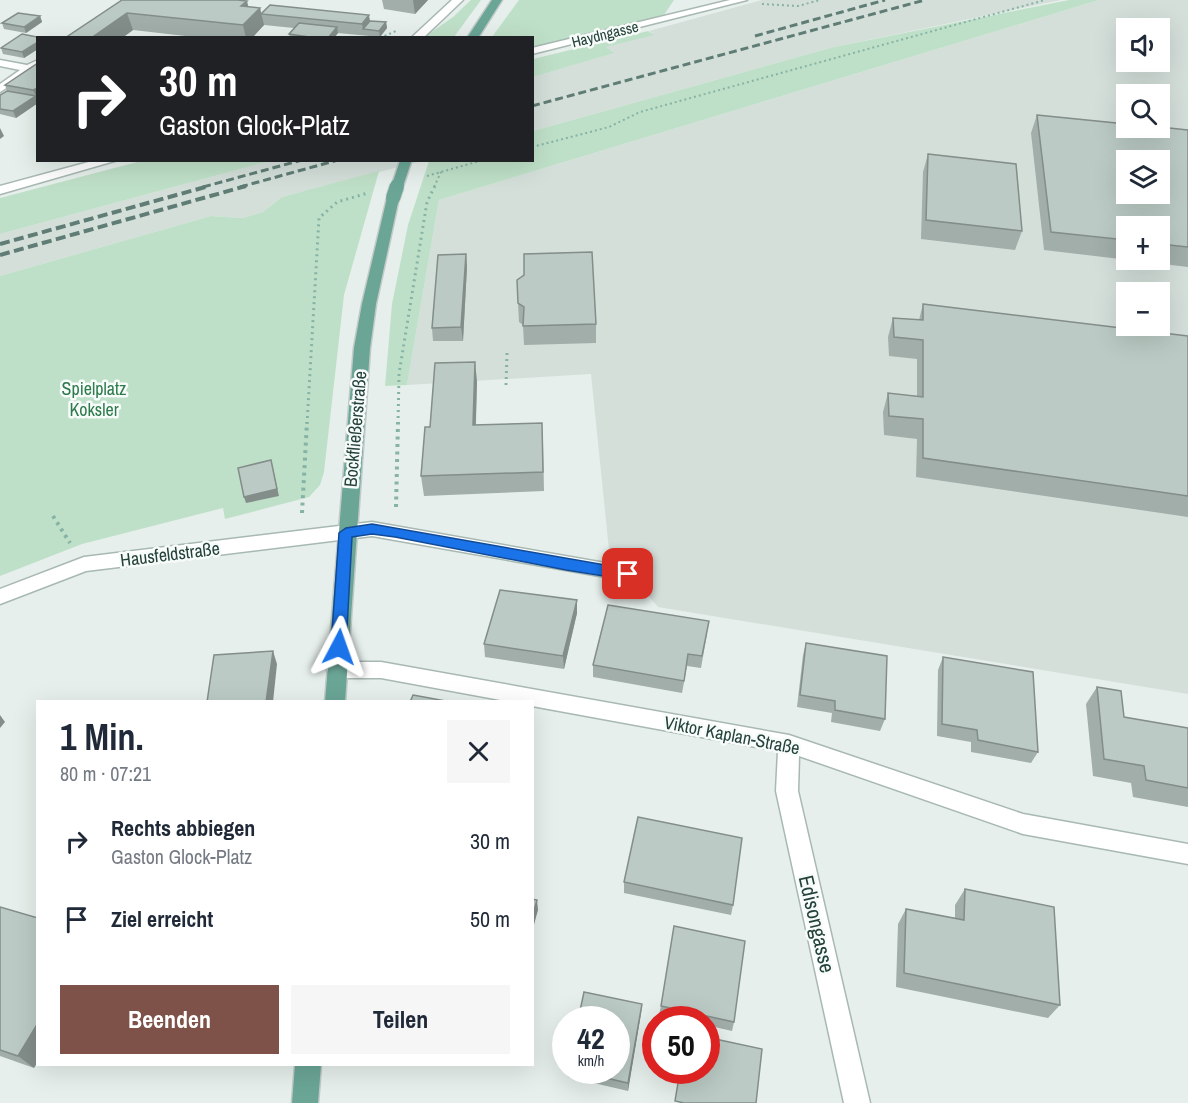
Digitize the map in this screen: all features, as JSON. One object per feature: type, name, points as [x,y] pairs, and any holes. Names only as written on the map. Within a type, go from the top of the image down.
[{"type":"main road","points":[[473,36],[498,0]]},
{"type":"main road","name":"Bockfließerstraße","points":[[335,700],[346,533],[362,348],[385,226],[405,162]]},
{"type":"main road","points":[[305,1103],[308,1066]]},
{"type":"street","points":[[418,36],[458,0]]},
{"type":"street","points":[[678,16],[686,0]]},
{"type":"street","name":"Haydngasse","points":[[534,51],[742,0]]},
{"type":"street","points":[[0,63],[33,66]]},
{"type":"street","points":[[0,89],[33,66]]},
{"type":"street","points":[[0,190],[105,162]]},
{"type":"street","name":"Hausfeldstraße","points":[[0,597],[84,564],[372,529],[566,565],[628,574]]},
{"type":"street","name":"Viktor Kaplan-Straße","points":[[337,670],[381,670],[789,744],[1023,824],[1188,854]]},
{"type":"street","name":"Edisongasse","points":[[789,744],[787,790],[857,1103]]},
{"type":"path","points":[[534,146],[609,127],[640,112],[1045,0]]},
{"type":"path","points":[[395,532],[399,374],[427,202],[442,171]]},
{"type":"path","points":[[506,385],[507,353]]},
{"type":"path","points":[[53,516],[65,535]]},
{"type":"shaded area","points":[[762,0],[1061,0],[834,47],[534,131],[534,77],[613,53],[605,47],[653,34],[649,31]]},
{"type":"shaded area","points":[[1099,0],[1188,0],[1188,694],[658,607],[609,550],[591,374],[407,385],[439,200]]},
{"type":"shaded area","points":[[266,162],[418,162],[282,197],[263,212],[243,218],[211,216],[0,276],[0,234]]},
{"type":"green space","points":[[471,0],[481,0],[455,36],[426,36],[453,17]]},
{"type":"green space","points":[[519,0],[674,0],[664,15],[534,47],[534,36],[493,36]]},
{"type":"green space","points":[[1069,0],[1099,0],[439,200],[407,385],[385,386],[392,304],[408,225],[429,162],[534,162],[534,131],[834,47]]},
{"type":"green space","points":[[648,31],[654,35],[606,47],[614,53],[534,77],[534,59]]},
{"type":"green space","points":[[137,162],[266,162],[0,234],[0,198]]},
{"type":"green space","name":"Spielplatz Koksler","points":[[379,171],[344,295],[324,472],[320,485],[309,497],[225,519],[223,508],[82,544],[0,576],[0,276],[211,216],[243,218],[263,212],[282,197]]},
{"type":"building","points":[[122,0],[237,0],[247,1],[241,6],[260,8],[243,25],[127,13],[94,36],[68,36]]},
{"type":"building","points":[[270,5],[369,15],[362,24],[261,14]]},
{"type":"building","points":[[18,13],[40,16],[24,27],[2,23]]},
{"type":"building","points":[[370,21],[386,22],[379,31],[363,29]]},
{"type":"building","points":[[299,23],[337,27],[330,36],[289,34]]},
{"type":"building","points":[[22,34],[36,37],[36,43],[22,52],[1,48]]},
{"type":"building","points":[[36,64],[36,89],[5,85]]},
{"type":"building","points":[[7,91],[36,96],[13,111],[0,109],[0,95]]},
{"type":"building","points":[[1037,115],[1116,123],[1116,138],[1170,138],[1170,128],[1188,130],[1188,247],[1170,245],[1170,216],[1116,216],[1116,239],[1051,232]]},
{"type":"building","points":[[928,154],[1016,164],[1022,231],[926,220]]},
{"type":"building","points":[[592,252],[596,324],[523,326],[524,307],[518,303],[517,280],[524,275],[524,254]]},
{"type":"building","points":[[466,254],[461,327],[432,328],[438,255]]},
{"type":"building","points":[[923,304],[1116,327],[1116,336],[1170,336],[1170,334],[1188,336],[1188,496],[923,458],[923,419],[889,416],[888,393],[923,397],[923,340],[894,337],[893,318],[923,320]]},
{"type":"building","points":[[475,362],[473,425],[542,423],[543,472],[421,476],[425,427],[430,427],[435,363]]},
{"type":"building","points":[[271,460],[277,489],[244,497],[238,468]]},
{"type":"building","points":[[500,590],[577,600],[563,656],[484,644]]},
{"type":"building","points":[[608,605],[709,621],[702,656],[688,654],[684,681],[593,665]]},
{"type":"building","points":[[806,643],[887,656],[885,719],[835,710],[835,701],[800,695]]},
{"type":"building","points":[[273,651],[266,700],[207,700],[214,655]]},
{"type":"building","points":[[943,657],[1033,672],[1038,752],[978,740],[977,730],[942,724]]},
{"type":"building","points":[[1097,687],[1121,691],[1124,717],[1188,728],[1188,788],[1146,780],[1144,766],[1104,759]]},
{"type":"building","points":[[413,695],[440,700],[411,700]]},
{"type":"building","points":[[638,817],[742,838],[733,905],[624,882]]},
{"type":"building","points":[[965,889],[1054,907],[1060,1005],[904,973],[906,909],[964,920]]},
{"type":"building","points":[[0,907],[36,917],[36,1026],[18,1056],[0,1050]]},
{"type":"building","points":[[674,926],[745,941],[734,1022],[720,1019],[720,1006],[661,1006]]},
{"type":"building","points":[[584,992],[642,1004],[630,1072],[630,1006],[581,1006]]},
{"type":"building","points":[[720,1040],[762,1049],[756,1103],[675,1101],[678,1084],[720,1084]]},
{"type":"railway","points":[[755,36],[885,0]]},
{"type":"railway","points":[[534,105],[925,0]]},
{"type":"railway","points":[[203,187],[295,162]]},
{"type":"railway","points":[[240,187],[331,162]]},
{"type":"railway","points":[[0,244],[209,186]]},
{"type":"railway","points":[[0,255],[246,186]]},
{"type":"route","points":[[339,647],[346,533],[372,529],[395,532],[566,565],[628,574]]}]
